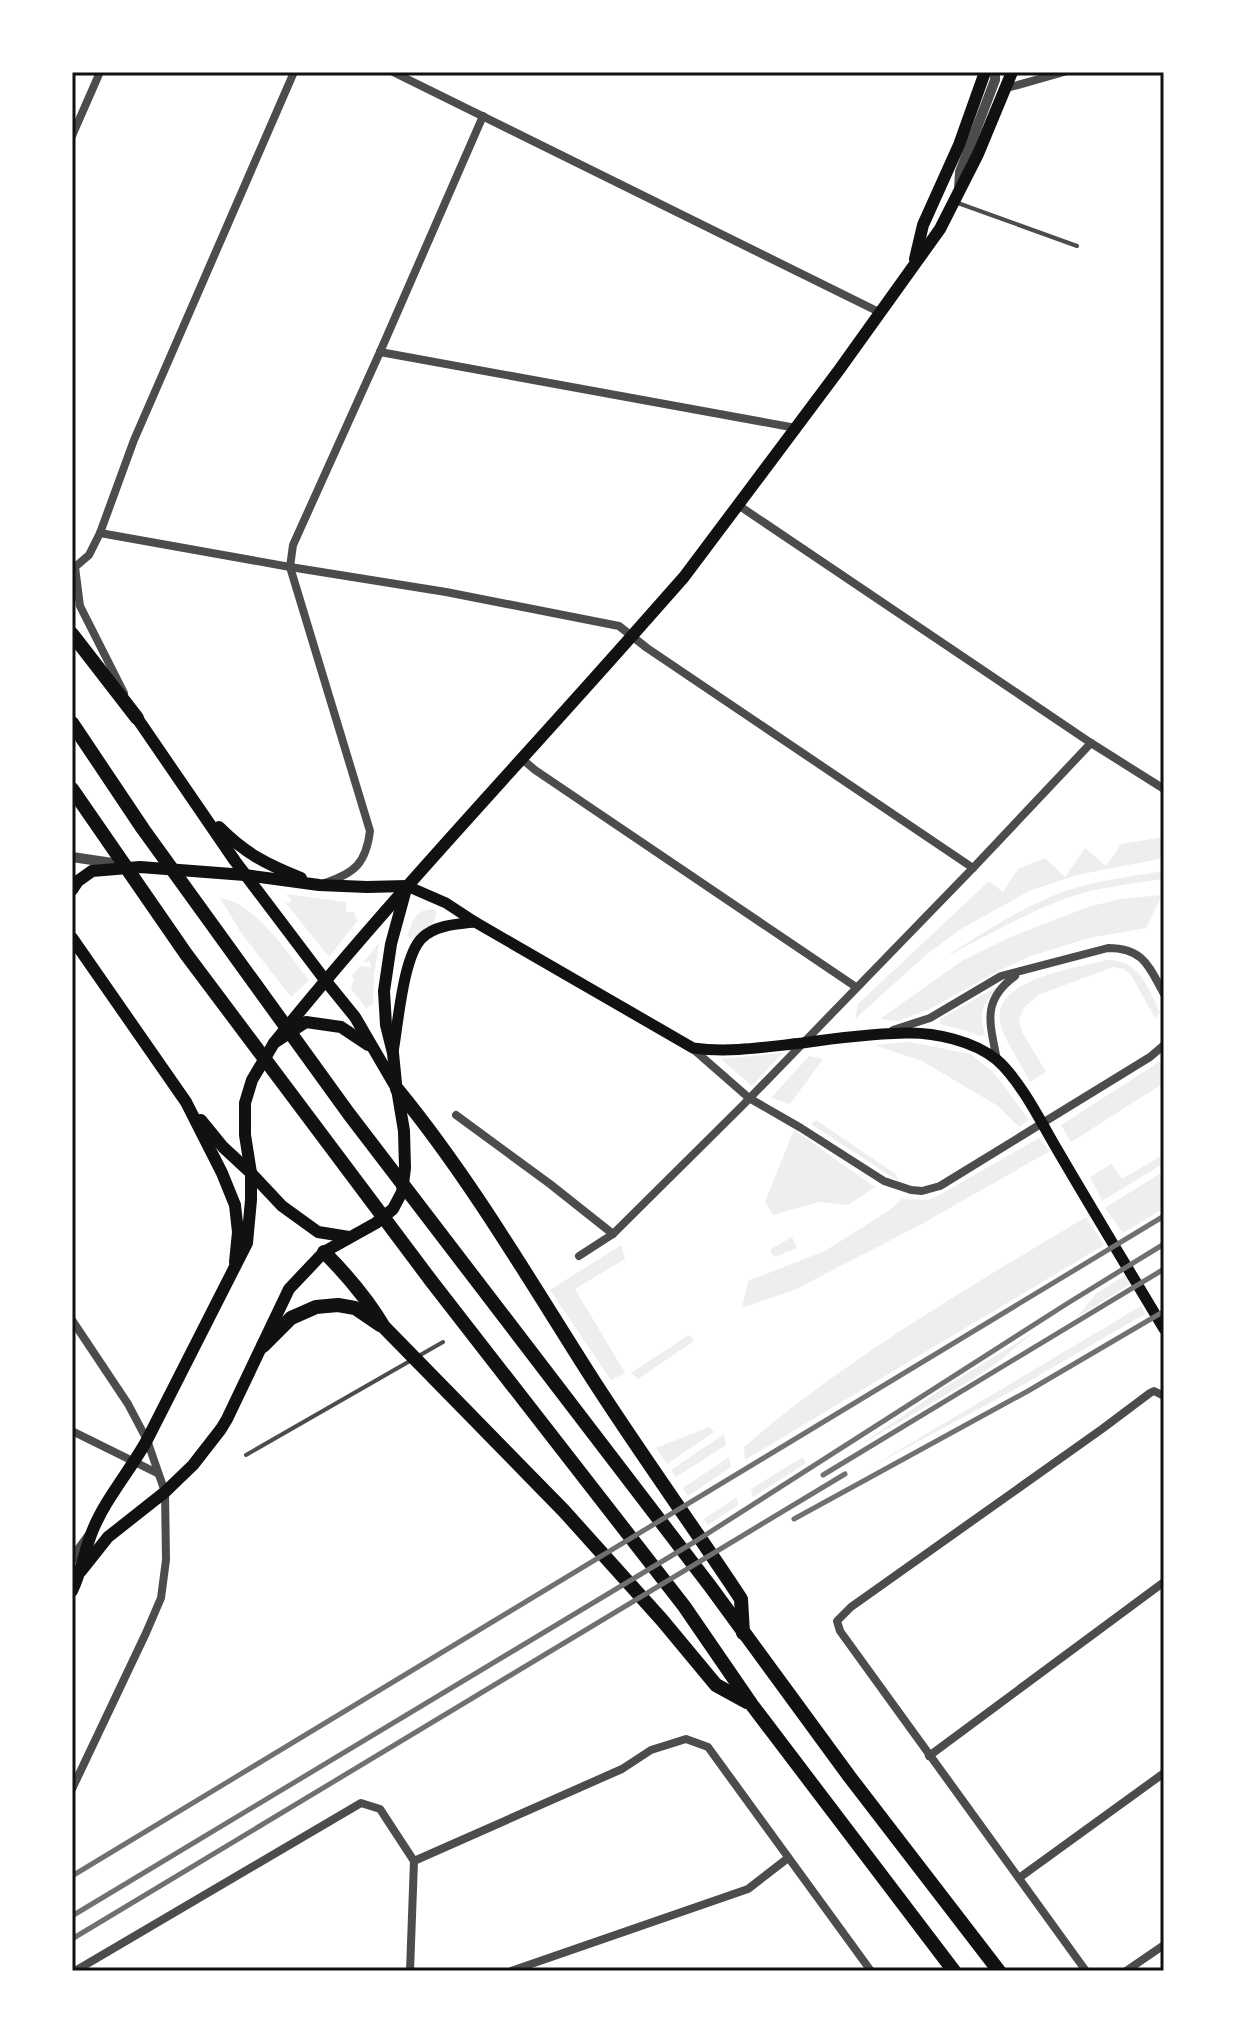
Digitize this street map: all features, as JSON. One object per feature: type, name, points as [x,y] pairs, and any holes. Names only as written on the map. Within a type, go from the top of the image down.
[{"type":"highway","points":[[72,634],[137,718]]},
{"type":"highway","points":[[72,723],[143,829],[349,1114],[999,1971]]},
{"type":"highway","points":[[72,789],[186,954],[432,1282],[684,1606],[752,1705],[954,1971]]},
{"type":"highway","points":[[397,1089],[426,1125],[508,1244],[590,1375],[741,1599],[743,1633]]},
{"type":"highway","points":[[324,1252],[375,1310],[389,1332]]},
{"type":"highway","points":[[263,1346],[291,1318],[316,1307],[338,1305],[355,1308],[389,1332],[564,1511],[716,1685],[752,1705]]},
{"type":"main road","points":[[72,1591],[92,1531],[135,1463],[247,1243],[251,1173],[245,1135],[245,1103],[252,1080],[274,1043],[407,886],[684,577],[940,229],[1012,72]]},
{"type":"main road","points":[[913,266],[923,225],[989,74]]},
{"type":"main road","points":[[137,718],[245,875],[355,1017],[397,1089]]},
{"type":"main road","points":[[201,810],[235,843],[264,863],[319,885]]},
{"type":"main road","points":[[72,890],[92,871],[140,867],[245,875],[319,885],[407,886],[446,903],[693,1048],[716,1051],[751,1049],[907,1033],[937,1035],[976,1048],[998,1061],[1025,1096],[1163,1327]]},
{"type":"main road","points":[[81,1571],[108,1537],[165,1492],[193,1465],[221,1429],[289,1289],[324,1252],[376,1223],[393,1209],[402,1192],[404,1131],[386,1025],[384,991],[391,944],[407,886]]},
{"type":"main road","points":[[393,1053],[409,958],[422,937],[441,927],[475,922]]},
{"type":"main road","points":[[72,938],[186,1102],[223,1147],[282,1206],[318,1232],[349,1237]]},
{"type":"main road","points":[[274,1043],[306,1022],[341,1027],[372,1048]]},
{"type":"main road","points":[[186,1102],[228,1184],[235,1205],[238,1232],[235,1269]]},
{"type":"main road","points":[[318,1232],[324,1252]]},
{"type":"street","points":[[72,136],[100,72]]},
{"type":"street","points":[[137,718],[80,606],[73,566],[89,555],[100,533],[134,440],[294,72]]},
{"type":"street","points":[[393,72],[881,313]]},
{"type":"street","points":[[957,197],[960,172],[989,74],[1007,88],[1064,72]]},
{"type":"street","points":[[319,885],[343,877],[362,861],[370,831],[290,567],[293,545],[483,116]]},
{"type":"street","points":[[380,352],[796,428]]},
{"type":"street","points":[[738,505],[1164,789]]},
{"type":"street","points":[[100,533],[446,592],[619,626],[659,657],[973,868]]},
{"type":"street","points":[[579,1256],[613,1234],[749,1098],[1091,743]]},
{"type":"street","points":[[522,759],[856,987]]},
{"type":"street","points":[[72,857],[140,867]]},
{"type":"street","points":[[879,1035],[930,1018],[1001,976],[1108,948],[1122,948],[1141,956],[1164,994]]},
{"type":"street","points":[[998,1061],[990,1014],[992,1003],[997,991],[1022,970]]},
{"type":"street","points":[[693,1048],[749,1098],[884,1181],[922,1191],[940,1186],[1150,1057],[1164,1045]]},
{"type":"street","points":[[456,1115],[613,1234]]},
{"type":"street","points":[[72,1320],[128,1404],[147,1440],[165,1492],[166,1560],[161,1598],[72,1789]]},
{"type":"street","points":[[1086,1971],[929,1756],[837,1623],[851,1607],[1154,1391],[1164,1396]]},
{"type":"street","points":[[72,1431],[158,1473]]},
{"type":"street","points":[[72,1559],[92,1531]]},
{"type":"street","points":[[929,1756],[1164,1582]]},
{"type":"street","points":[[414,1861],[622,1769],[651,1750],[686,1739],[708,1747],[871,1971]]},
{"type":"street","points":[[1019,1878],[1164,1773]]},
{"type":"street","points":[[75,1971],[361,1803],[380,1809],[414,1861],[410,1971]]},
{"type":"street","points":[[511,1971],[748,1889],[788,1858]]},
{"type":"street","points":[[1126,1971],[1164,1945]]},
{"type":"lane","points":[[957,197],[1077,246]]},
{"type":"lane","points":[[246,1455],[443,1342]]},
{"type":"shaded area","points":[[1164,837],[1164,858],[1077,875],[1029,891],[961,929],[927,954],[855,1019],[858,1004],[989,881],[1003,892],[1018,869],[1045,858],[1065,877],[1085,848],[1106,866],[1121,844]]},
{"type":"shaded area","points":[[1164,871],[1164,879],[1090,891],[1051,904],[944,958],[1049,897],[1102,882]]},
{"type":"shaded area","points":[[286,894],[346,902],[346,912],[354,912],[358,920],[329,957],[285,902],[292,900]]},
{"type":"shaded area","points":[[1162,895],[1146,928],[1089,938],[1031,956],[928,1010],[898,1021],[880,1019],[963,960],[1013,936],[1088,907],[1120,899]]},
{"type":"shaded area","points":[[220,898],[246,909],[258,919],[309,980],[291,997],[242,934]]},
{"type":"shaded area","points":[[433,909],[436,916],[432,924],[412,940],[407,936],[418,914]]},
{"type":"shaded area","points":[[379,943],[373,1004],[366,1008],[351,989],[352,976],[360,966],[371,967],[370,961],[363,963]]},
{"type":"shaded area","points":[[1107,960],[1118,961],[1135,970],[1147,985],[1160,1013],[1155,1018],[1131,975],[1124,969],[1113,967],[1038,995],[1024,1008],[1019,1019],[1022,1032],[1046,1072],[1030,1082],[1001,1026],[1000,1010],[1007,997],[1038,978]]},
{"type":"shaded area","points":[[1000,985],[982,1013],[985,1035],[940,1024],[940,1019]]},
{"type":"shaded area","points":[[909,1042],[971,1054],[995,1074],[1029,1120],[1019,1127],[998,1106],[922,1061],[874,1045]]},
{"type":"shaded area","points":[[783,1053],[752,1086],[721,1059]]},
{"type":"shaded area","points":[[809,1056],[823,1059],[790,1104],[771,1098]]},
{"type":"shaded area","points":[[1164,1059],[1164,1083],[1071,1142],[1061,1125]]},
{"type":"shaded area","points":[[816,1120],[897,1175],[898,1181],[811,1124]]},
{"type":"shaded area","points":[[794,1130],[875,1187],[848,1205],[819,1202],[773,1215],[765,1202]]},
{"type":"shaded area","points":[[1039,1138],[1050,1151],[920,1225],[796,1289],[742,1308],[748,1281],[825,1251],[902,1199],[928,1200],[941,1194]]},
{"type":"shaded area","points":[[1164,1154],[1164,1163],[1102,1201],[1090,1177],[1111,1164],[1122,1179]]},
{"type":"shaded area","points":[[1164,1171],[1164,1208],[1123,1233],[1105,1208]]},
{"type":"shaded area","points":[[1086,1217],[1104,1245],[745,1460],[744,1447],[867,1353]]},
{"type":"shaded area","points":[[792,1237],[797,1248],[774,1257],[771,1249]]},
{"type":"shaded area","points":[[621,1245],[625,1259],[575,1289],[625,1373],[611,1380],[550,1290]]},
{"type":"shaded area","points":[[1126,1275],[1130,1284],[1076,1318],[1097,1293]]},
{"type":"shaded area","points":[[1141,1306],[1145,1314],[1012,1391],[869,1468]]},
{"type":"shaded area","points":[[1034,1332],[971,1380],[857,1447],[945,1387]]},
{"type":"shaded area","points":[[689,1335],[694,1341],[638,1379],[631,1373]]},
{"type":"shaded area","points":[[709,1427],[714,1432],[667,1464],[656,1448]]},
{"type":"shaded area","points":[[724,1434],[726,1445],[676,1477],[671,1470]]},
{"type":"shaded area","points":[[729,1457],[731,1467],[688,1496],[683,1488]]},
{"type":"shaded area","points":[[803,1457],[806,1463],[753,1497],[751,1489]]},
{"type":"shaded area","points":[[737,1497],[738,1505],[708,1525],[704,1519]]},
{"type":"railway","points":[[72,1876],[1164,1216]]},
{"type":"railway","points":[[72,1916],[696,1541],[1164,1244]]},
{"type":"railway","points":[[823,1475],[1164,1269]]},
{"type":"railway","points":[[794,1519],[1028,1391],[1161,1313]]},
{"type":"railway","points":[[72,1939],[845,1474]]}]
